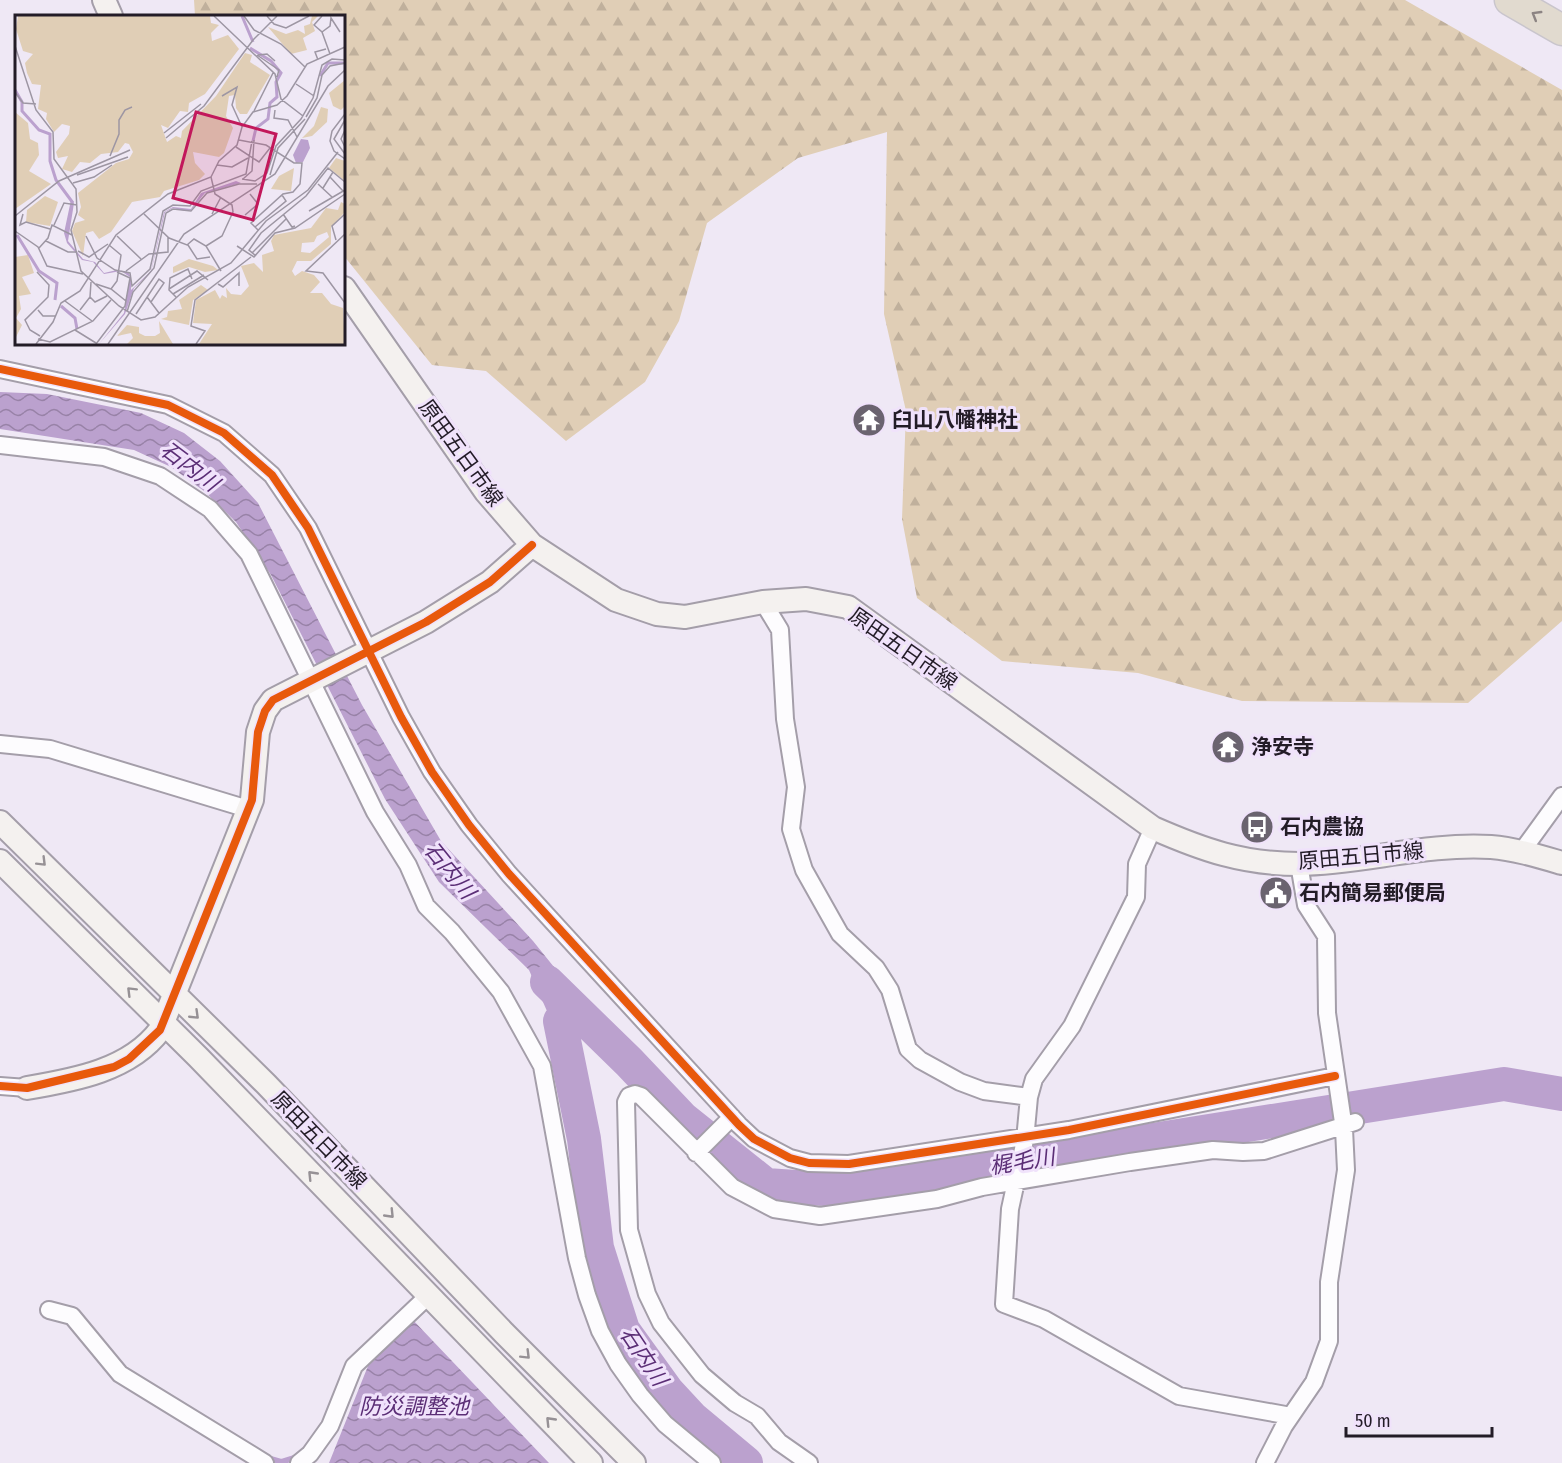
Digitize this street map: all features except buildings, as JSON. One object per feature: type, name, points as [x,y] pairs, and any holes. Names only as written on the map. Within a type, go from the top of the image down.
[{"type":"highway","points":[[1510,0],[1562,30]]},
{"type":"main road","points":[[104,0],[111,15]]},
{"type":"main road","name":"原田五日市線","points":[[345,289],[486,492],[532,545],[616,600],[657,614],[685,617],[763,602],[806,599],[848,607],[1153,828],[1204,850],[1245,860],[1299,864],[1433,849],[1489,847],[1522,851],[1562,863]]},
{"type":"main road","points":[[27,1089],[119,1065],[152,1040],[164,1023],[248,809],[254,781],[258,732],[265,711],[273,700],[426,622],[490,582],[532,545]]},
{"type":"main road","name":"原田五日市線","points":[[0,822],[266,1084],[457,1285],[634,1463]]},
{"type":"main road","name":"原田五日市線","points":[[0,861],[164,1023],[591,1463]]},
{"type":"street","points":[[0,369],[168,405],[225,433],[272,475],[292,500],[366,651],[432,772],[469,825],[509,874],[731,1118],[754,1139],[771,1150],[799,1161],[829,1165],[1025,1138],[1335,1080]]},
{"type":"street","points":[[0,445],[104,457],[160,476],[194,497],[231,530],[249,554],[315,678],[375,812],[408,865],[426,906],[452,932],[501,992],[542,1066],[577,1258],[600,1331],[618,1364],[640,1395],[665,1424],[712,1463]]},
{"type":"street","points":[[763,602],[780,630],[785,718],[796,787],[791,829],[804,870],[840,934],[876,968],[890,990],[908,1049],[920,1060],[976,1088],[1029,1097]]},
{"type":"street","points":[[0,744],[50,749],[248,809]]},
{"type":"street","points":[[1522,851],[1562,796]]},
{"type":"street","points":[[1153,828],[1137,864],[1136,897],[1072,1026],[1034,1079],[1029,1097],[1018,1179],[1010,1209],[1004,1304],[1044,1319],[1179,1396],[1291,1416]]},
{"type":"street","points":[[1265,1463],[1291,1416],[1314,1382],[1329,1341],[1329,1282],[1346,1170],[1347,1123],[1335,1080],[1327,1012],[1326,936],[1306,905],[1299,864]]},
{"type":"street","points":[[0,1086],[27,1089]]},
{"type":"street","points":[[809,1463],[779,1442],[757,1416],[735,1403],[702,1375],[661,1323],[647,1294],[629,1230],[626,1102],[629,1096],[635,1094],[641,1096],[732,1187],[752,1200],[797,1214],[843,1214],[937,1199],[1018,1179],[1213,1150],[1254,1152],[1287,1146],[1347,1123]]},
{"type":"street","points":[[697,1152],[731,1118]]},
{"type":"street","points":[[299,1463],[310,1454],[330,1426],[354,1366],[428,1296]]},
{"type":"street","points":[[49,1310],[72,1316],[113,1367],[129,1381],[265,1463]]},
{"type":"green space","points":[[194,0],[1405,0],[1562,90],[1562,621],[1468,703],[1242,701],[1138,673],[1002,661],[917,598],[902,519],[906,411],[884,314],[887,132],[798,158],[707,223],[679,321],[645,382],[566,441],[486,371],[432,365],[345,257],[345,15],[195,15]]},
{"type":"water","points":[[0,392],[47,394],[141,413],[184,433],[220,461],[258,503],[362,705],[441,841],[533,941],[583,1003],[565,1086],[550,1018],[529,970],[439,882],[385,799],[271,575],[236,522],[204,491],[171,467],[134,450],[0,429]]},
{"type":"water","name":"防災調整池","points":[[412,1319],[549,1463],[329,1463],[372,1356]]},
{"type":"waterway","name":"梶毛川","points":[[547,982],[629,1062],[682,1118],[766,1185],[840,1190],[1504,1084],[1562,1094]]},
{"type":"waterway","name":"石内川","points":[[560,1021],[584,1139],[597,1248],[623,1330],[667,1391],[692,1418],[746,1463]]},
{"type":"waterway","points":[[267,1458],[281,1462],[297,1457]]},
{"type":"cycle path","points":[[0,369],[168,405],[224,433],[272,475],[308,528],[401,717],[432,772],[469,825],[509,874],[754,1139],[790,1158],[809,1163],[849,1164],[1069,1130],[1335,1076]]},
{"type":"cycle path","points":[[0,1086],[27,1088],[114,1067],[129,1059],[160,1030],[252,800],[258,732],[265,711],[273,700],[426,622],[490,582],[532,545]]},
{"type":"place","name":"臼山八幡神社","points":[[869,420]]},
{"type":"place","name":"浄安寺","points":[[1228,747]]},
{"type":"place","name":"石内農協","points":[[1257,827]]},
{"type":"place","name":"石内簡易郵便局","points":[[1276,893]]}]
